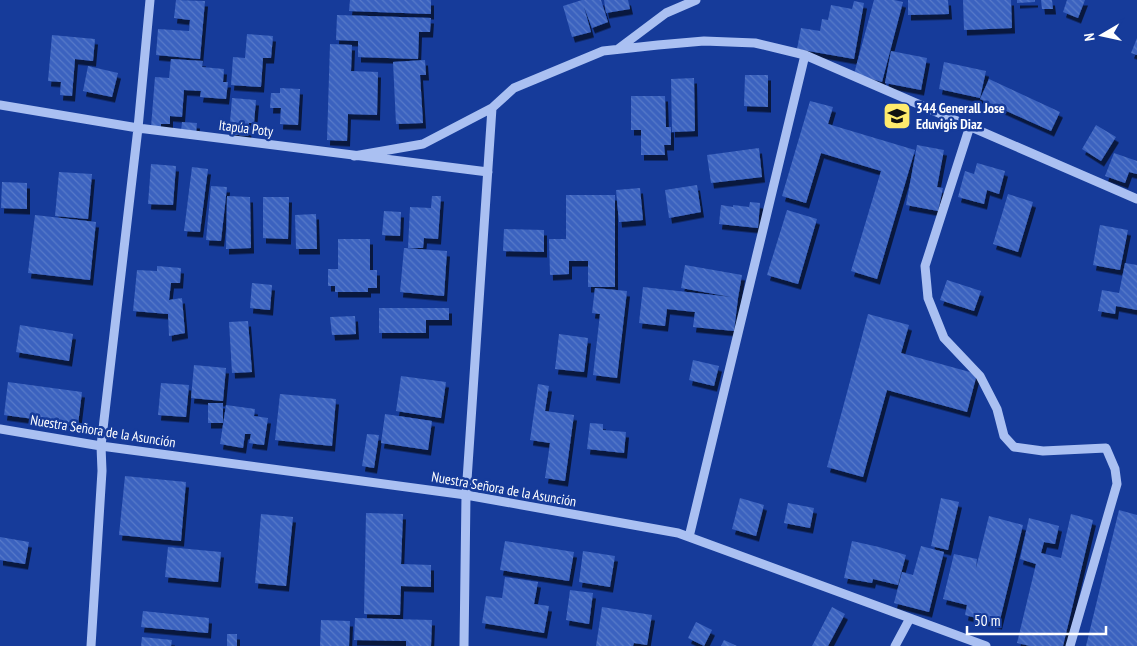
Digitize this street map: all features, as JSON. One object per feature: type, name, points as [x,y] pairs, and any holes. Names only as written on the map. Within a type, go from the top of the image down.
[{"type":"street","points":[[91,646],[102,471],[101,446],[138,128],[150,0]]},
{"type":"street","points":[[618,50],[666,13],[696,0]]},
{"type":"street","points":[[354,156],[423,144],[492,108],[514,88],[603,51],[704,41],[755,43],[805,55],[1137,199]]},
{"type":"street","points":[[689,537],[805,55]]},
{"type":"street","name":"Itapúa Poty","points":[[0,105],[138,128],[488,172]]},
{"type":"street","points":[[464,646],[466,495],[492,108]]},
{"type":"street","points":[[970,126],[925,266],[928,298],[944,338],[980,376],[997,409],[1004,436],[1014,447],[1043,451],[1106,448],[1115,469],[1117,484],[1070,646]]},
{"type":"street","name":"Nuestra Señora de la Asunción","points":[[0,429],[101,446],[466,495],[678,534],[986,646]]},
{"type":"street","points":[[895,646],[910,618]]},
{"type":"building","points":[[176,0],[205,1],[200,59],[156,55],[158,29],[189,31],[190,20],[174,18]]},
{"type":"building","points":[[350,0],[431,0],[431,14],[349,11]]},
{"type":"building","points":[[582,0],[601,0],[608,22],[592,28],[584,7],[591,32],[572,37],[563,6]]},
{"type":"building","points":[[604,0],[628,0],[630,9],[606,13]]},
{"type":"building","points":[[874,0],[903,2],[882,82],[854,74]]},
{"type":"building","points":[[908,0],[948,0],[949,14],[908,15]]},
{"type":"building","points":[[963,0],[1011,0],[1012,28],[964,30]]},
{"type":"building","points":[[1017,0],[1035,0],[1035,2],[1017,3]]},
{"type":"building","points":[[1041,0],[1052,0],[1053,9],[1042,9]]},
{"type":"building","points":[[1067,0],[1085,0],[1078,18],[1063,12]]},
{"type":"building","points":[[854,1],[864,3],[854,59],[797,49],[801,28],[820,31],[822,19],[828,20],[831,5],[852,9]]},
{"type":"building","points":[[337,15],[431,18],[430,32],[419,32],[418,59],[358,57],[358,41],[336,40]]},
{"type":"building","points":[[247,34],[273,36],[271,58],[263,58],[261,87],[231,85],[233,57],[245,58]]},
{"type":"building","points":[[52,35],[95,39],[93,61],[75,59],[72,96],[60,95],[61,82],[48,81]]},
{"type":"building","points":[[1137,38],[1137,55],[1131,53]]},
{"type":"building","points":[[330,44],[352,45],[351,71],[378,72],[377,115],[348,114],[347,141],[327,140]]},
{"type":"building","points":[[891,51],[927,58],[921,90],[885,83]]},
{"type":"building","points":[[171,59],[203,61],[202,67],[224,69],[223,82],[228,82],[226,99],[200,97],[201,91],[184,90],[182,117],[170,116],[170,124],[161,124],[161,128],[151,127],[155,77],[169,78]]},
{"type":"building","points":[[425,60],[426,75],[420,75],[423,123],[396,124],[393,62]]},
{"type":"building","points":[[944,62],[986,71],[980,98],[939,89]]},
{"type":"building","points":[[88,66],[118,73],[112,97],[83,91]]},
{"type":"building","points":[[745,75],[768,75],[768,107],[744,106]]},
{"type":"building","points":[[694,78],[695,131],[672,132],[671,79]]},
{"type":"building","points":[[989,79],[1060,112],[1051,131],[980,99]]},
{"type":"building","points":[[280,88],[300,89],[298,125],[280,124],[281,108],[270,108],[271,93],[280,93]]},
{"type":"building","points":[[631,96],[665,96],[666,127],[671,127],[671,145],[664,145],[665,155],[641,155],[641,130],[631,130]]},
{"type":"building","points":[[232,98],[256,100],[254,123],[249,123],[248,136],[229,134]]},
{"type":"building","points":[[810,101],[833,107],[828,124],[915,150],[877,279],[851,271],[881,171],[821,153],[806,203],[782,196]]},
{"type":"building","points":[[182,122],[197,123],[196,133],[181,132]]},
{"type":"building","points":[[1096,125],[1116,137],[1101,161],[1082,149]]},
{"type":"building","points":[[917,145],[944,150],[937,187],[943,188],[938,211],[906,205]]},
{"type":"building","points":[[759,148],[762,177],[711,183],[707,155]]},
{"type":"building","points":[[1114,153],[1137,161],[1137,174],[1129,172],[1125,183],[1105,176]]},
{"type":"building","points":[[977,163],[1005,171],[999,194],[987,190],[984,204],[958,197],[965,171],[974,174]]},
{"type":"building","points":[[151,164],[176,166],[173,205],[148,204]]},
{"type":"building","points":[[192,167],[208,169],[200,232],[184,231]]},
{"type":"building","points":[[59,172],[92,174],[88,219],[55,216]]},
{"type":"building","points":[[2,182],[27,183],[27,209],[1,208]]},
{"type":"building","points":[[697,185],[701,212],[669,218],[665,190]]},
{"type":"building","points":[[211,186],[227,187],[221,241],[206,240]]},
{"type":"building","points":[[640,188],[643,220],[619,222],[616,190]]},
{"type":"building","points":[[1008,194],[1033,202],[1018,252],[993,244]]},
{"type":"building","points":[[566,195],[615,195],[615,287],[588,287],[588,261],[569,261],[569,274],[550,275],[549,239],[566,239]]},
{"type":"building","points":[[227,196],[250,197],[251,248],[226,249]]},
{"type":"building","points":[[432,196],[441,196],[438,239],[424,238],[423,248],[408,248],[410,207],[431,208]]},
{"type":"building","points":[[263,197],[289,197],[288,239],[263,238]]},
{"type":"building","points":[[750,202],[760,203],[758,228],[719,224],[721,205],[749,207]]},
{"type":"building","points":[[787,210],[817,219],[798,284],[767,275]]},
{"type":"building","points":[[384,211],[401,212],[400,236],[382,235]]},
{"type":"building","points":[[316,214],[317,249],[296,249],[295,215]]},
{"type":"building","points":[[35,215],[96,222],[90,280],[28,273]]},
{"type":"building","points":[[1100,225],[1128,230],[1120,270],[1093,265]]},
{"type":"building","points":[[504,229],[544,230],[544,252],[503,251]]},
{"type":"building","points":[[338,239],[370,239],[370,270],[377,270],[377,288],[368,288],[368,292],[335,292],[335,286],[328,286],[328,269],[338,269]]},
{"type":"building","points":[[404,248],[447,251],[444,296],[400,292]]},
{"type":"building","points":[[1125,263],[1137,265],[1137,310],[1116,306],[1115,314],[1098,311],[1102,290],[1119,293]]},
{"type":"building","points":[[685,265],[742,275],[734,331],[693,327],[695,312],[667,309],[665,326],[639,323],[643,287],[731,297],[681,288]]},
{"type":"building","points":[[157,266],[181,268],[180,283],[171,283],[169,300],[182,298],[185,333],[169,336],[168,314],[133,311],[137,270],[157,271]]},
{"type":"building","points":[[947,280],[981,291],[974,311],[940,300]]},
{"type":"building","points":[[252,283],[272,285],[270,310],[250,308]]},
{"type":"building","points":[[595,288],[627,291],[617,378],[593,375],[600,314],[592,313]]},
{"type":"building","points":[[379,308],[449,308],[449,320],[426,320],[426,333],[379,333]]},
{"type":"building","points":[[868,314],[909,325],[901,353],[977,374],[967,412],[887,390],[863,477],[827,467]]},
{"type":"building","points":[[355,316],[356,334],[332,335],[330,317]]},
{"type":"building","points":[[248,321],[252,372],[232,373],[229,322]]},
{"type":"building","points":[[20,325],[73,334],[69,361],[16,352]]},
{"type":"building","points":[[559,334],[588,338],[584,372],[555,369]]},
{"type":"building","points":[[693,360],[719,366],[714,386],[689,380]]},
{"type":"building","points":[[194,365],[226,368],[223,401],[191,398]]},
{"type":"building","points":[[401,376],[446,382],[441,418],[396,411]]},
{"type":"building","points":[[8,382],[82,392],[78,425],[4,415]]},
{"type":"building","points":[[161,383],[189,385],[186,417],[158,415]]},
{"type":"building","points":[[538,384],[549,386],[545,411],[574,415],[565,481],[545,478],[550,443],[530,440]]},
{"type":"building","points":[[280,394],[336,399],[332,446],[275,440]]},
{"type":"building","points":[[208,403],[223,403],[223,423],[208,423]]},
{"type":"building","points":[[226,405],[255,409],[254,416],[268,418],[264,445],[249,443],[251,434],[245,434],[243,448],[220,444]]},
{"type":"building","points":[[385,414],[432,421],[428,450],[381,443]]},
{"type":"building","points":[[590,423],[603,424],[603,430],[626,432],[624,453],[587,449]]},
{"type":"building","points":[[367,434],[379,435],[374,468],[362,466]]},
{"type":"building","points":[[125,476],[186,482],[181,541],[119,535]]},
{"type":"building","points":[[740,498],[764,505],[756,536],[732,529]]},
{"type":"building","points":[[941,498],[959,502],[948,550],[931,546]]},
{"type":"building","points":[[788,503],[814,508],[810,528],[784,523]]},
{"type":"building","points":[[1119,510],[1137,515],[1137,646],[1086,646]]},
{"type":"building","points":[[366,513],[403,514],[401,564],[431,565],[431,587],[401,586],[400,615],[364,614]]},
{"type":"building","points":[[261,514],[293,517],[286,586],[255,583]]},
{"type":"building","points":[[1071,514],[1093,520],[1063,646],[1030,646],[1017,643],[1036,564],[1020,559],[1029,518],[1059,526],[1055,544],[1044,542],[1041,553],[1061,558]]},
{"type":"building","points":[[989,516],[1023,525],[999,624],[965,615],[967,605],[943,599],[954,554],[977,559],[976,568]]},
{"type":"building","points":[[0,537],[29,542],[25,564],[0,560]]},
{"type":"building","points":[[505,541],[574,552],[569,581],[500,570]]},
{"type":"building","points":[[852,541],[906,555],[898,585],[873,579],[872,583],[844,578]]},
{"type":"building","points":[[921,546],[944,552],[929,612],[894,603],[902,572],[913,575]]},
{"type":"building","points":[[168,547],[221,552],[218,582],[165,577]]},
{"type":"building","points":[[583,551],[615,556],[610,587],[579,582]]},
{"type":"building","points":[[505,577],[538,582],[534,604],[549,606],[544,633],[482,623],[486,596],[502,598]]},
{"type":"building","points":[[570,590],[593,593],[589,624],[566,620]]},
{"type":"building","points":[[602,607],[652,615],[647,645],[634,643],[633,646],[596,646]]},
{"type":"building","points":[[832,607],[845,614],[828,646],[812,646]]},
{"type":"building","points":[[143,611],[209,618],[208,633],[141,627]]},
{"type":"building","points":[[355,618],[432,620],[431,646],[406,646],[406,641],[354,640]]},
{"type":"building","points":[[321,620],[350,621],[349,646],[320,646]]},
{"type":"building","points":[[696,622],[712,630],[704,646],[688,638]]},
{"type":"building","points":[[227,634],[237,634],[237,646],[227,646]]},
{"type":"building","points":[[142,637],[172,640],[171,646],[141,646]]},
{"type":"building","points":[[724,640],[737,646],[721,646]]},
{"type":"place","name":"344 Generall Jose Eduvigis Diaz","points":[[897,116]]}]
